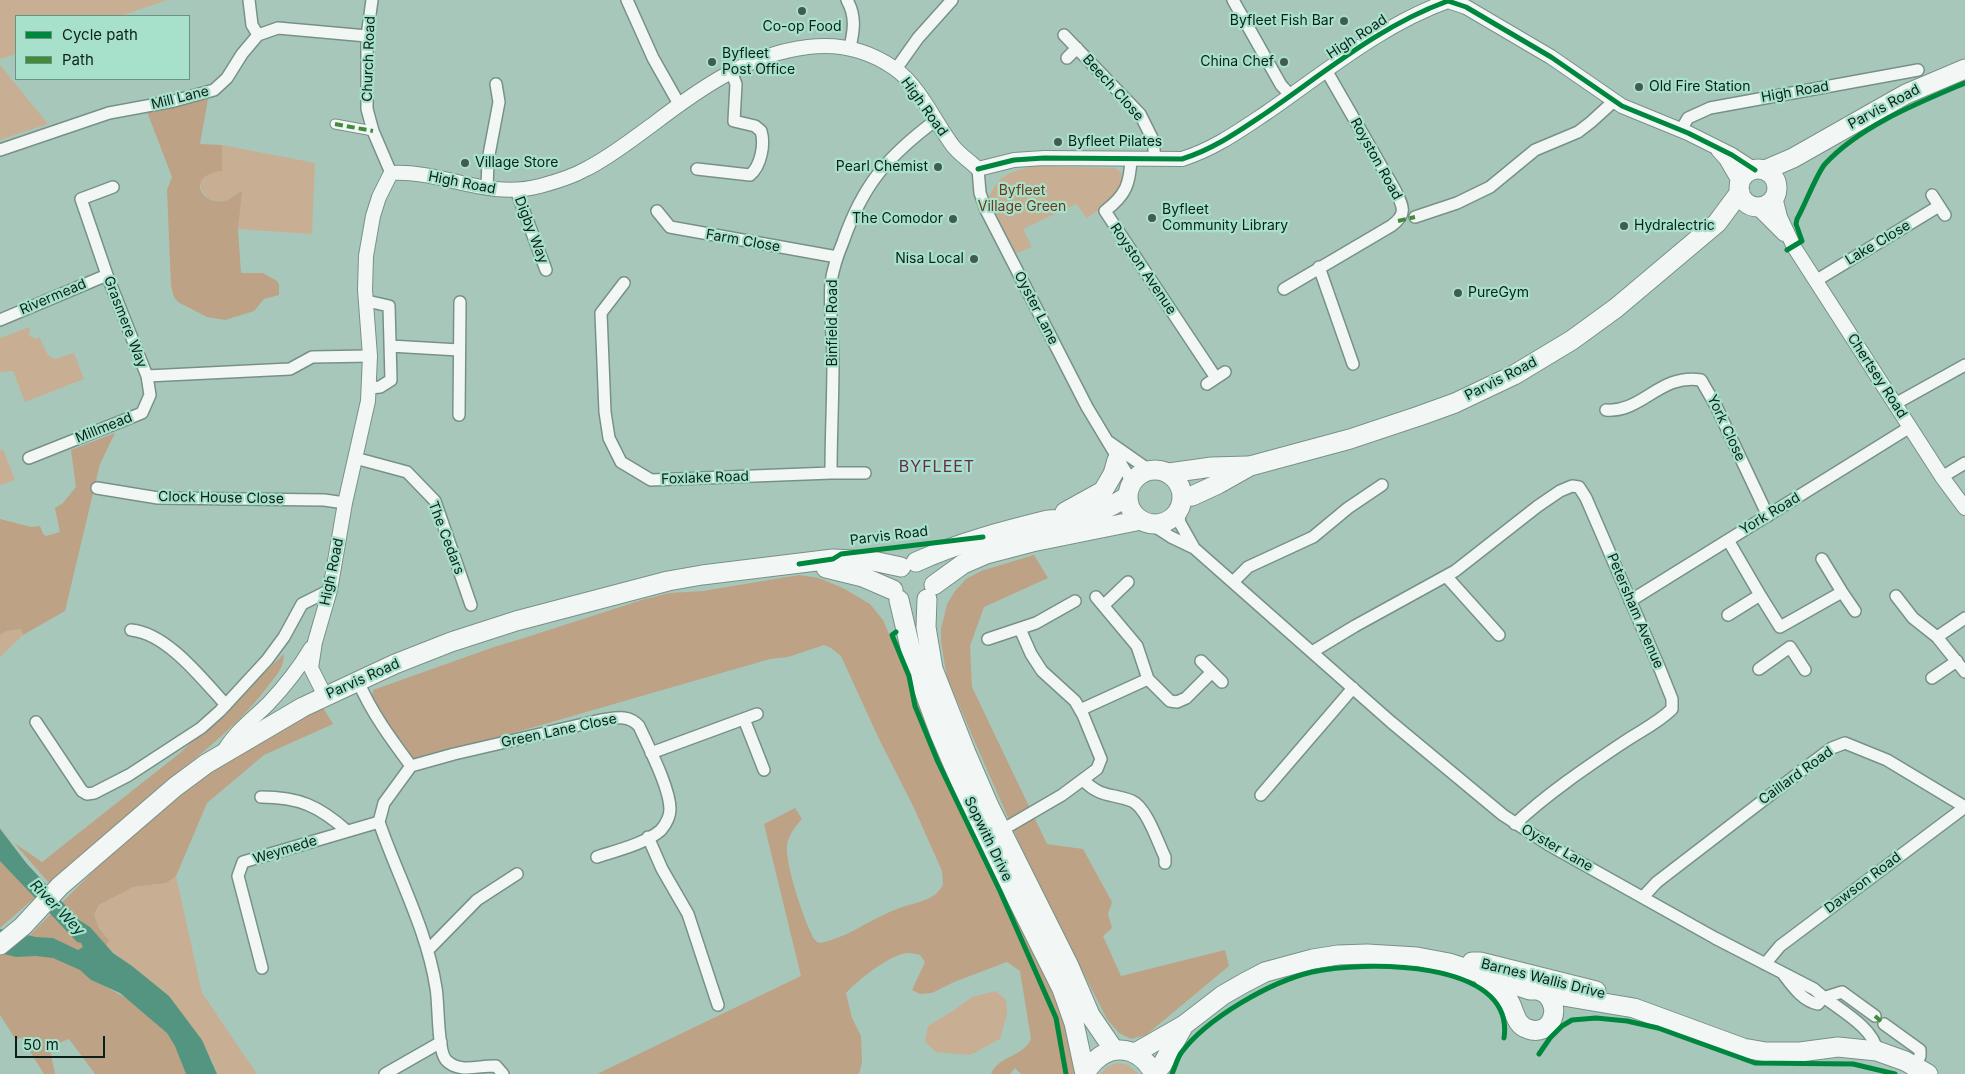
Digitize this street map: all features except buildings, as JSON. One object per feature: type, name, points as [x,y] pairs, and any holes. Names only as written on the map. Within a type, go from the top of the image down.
[{"type":"main road","name":"Parvis Road","points":[[1768,180],[1805,151],[1906,94],[1965,69]]},
{"type":"main road","points":[[1746,174],[1768,180],[1767,205],[1747,197],[1746,174]]},
{"type":"main road","name":"Parvis Road","points":[[1180,504],[1250,466],[1350,439],[1419,416],[1455,403],[1514,375],[1572,340],[1616,308],[1747,197]]},
{"type":"main road","points":[[1050,520],[1082,505],[1103,491],[1113,474],[1118,460]]},
{"type":"main road","name":"Parvis Road","points":[[1169,473],[1219,467],[1250,466]]},
{"type":"main road","points":[[931,592],[932,573],[928,568],[908,564],[893,577],[896,595],[904,603],[916,604],[931,592],[963,564],[986,554],[1032,542],[1146,522],[1161,523],[1170,519],[1180,504],[1181,487],[1169,473],[1149,470],[1139,475],[1130,489],[1129,505],[1134,514],[1146,522]]},
{"type":"main road","name":"Parvis Road","points":[[0,946],[23,926],[65,882],[175,787],[222,754],[325,696],[409,658],[478,633],[612,595],[702,575],[822,560],[847,559],[908,564],[958,545],[1050,520],[1068,519],[1097,512],[1114,505],[1130,489]]},
{"type":"main road","name":"Parvis Road","points":[[799,564],[847,572],[896,595]]},
{"type":"main road","name":"Sopwith Drive","points":[[931,592],[927,642],[935,676],[983,792],[1069,966],[1090,1015],[1114,1050],[1096,1058],[1085,1074]]},
{"type":"main road","name":"Sopwith Drive","points":[[896,595],[914,664],[940,734],[975,815],[1062,989],[1074,1023],[1085,1074]]},
{"type":"main road","name":"Barnes Wallis Drive","points":[[1135,1053],[1184,1025],[1206,1007],[1265,972],[1289,964],[1338,955],[1367,954],[1417,957],[1448,963],[1538,991],[1634,1008],[1743,1048],[1766,1052],[1800,1052],[1838,1047],[1877,1051]]},
{"type":"main road","name":"Barnes Wallis Drive","points":[[1448,963],[1480,962],[1553,979],[1615,996],[1634,1008]]},
{"type":"main road","name":"Barnes Wallis Drive","points":[[1469,970],[1494,986],[1508,999],[1519,1024],[1531,1030],[1539,1030],[1551,1022],[1554,1015],[1554,1004],[1538,991],[1521,994],[1515,1003],[1514,1010]]},
{"type":"main road","name":"Barnes Wallis Drive","points":[[1554,1015],[1564,1010],[1590,1004],[1613,1004]]},
{"type":"main road","name":"Barnes Wallis Drive","points":[[1154,1074],[1162,1065],[1184,1025]]},
{"type":"main road","points":[[1114,1050],[1135,1053],[1150,1065],[1154,1074]]},
{"type":"main road","points":[[1877,1051],[1905,1060],[1912,1071]]},
{"type":"main road","name":"Barnes Wallis Drive","points":[[1800,1052],[1809,1055],[1879,1061],[1912,1071]]},
{"type":"street","points":[[249,0],[252,25],[258,35],[278,28],[367,36]]},
{"type":"street","name":"Church Road","points":[[372,0],[367,36],[367,109],[373,131],[391,173]]},
{"type":"street","points":[[627,0],[652,58],[679,104]]},
{"type":"street","points":[[847,0],[853,16],[854,32],[850,47]]},
{"type":"street","points":[[896,69],[918,38],[952,0]]},
{"type":"street","points":[[1233,0],[1281,85],[1291,96]]},
{"type":"street","name":"High Road","points":[[325,696],[311,668],[315,642],[330,590],[345,504],[370,388],[365,273],[368,234],[379,198],[391,173],[409,172],[487,188],[516,190],[539,186],[586,170],[622,147],[705,86],[747,63],[788,50],[826,46],[850,47],[896,69],[913,87],[959,153],[978,169],[1014,160],[1044,158],[1182,159],[1197,154],[1227,139],[1326,70],[1406,18],[1448,0],[1466,7],[1551,57],[1614,101],[1681,130],[1732,155],[1768,180]]},
{"type":"street","name":"Mill Lane","points":[[0,150],[109,114],[174,101],[214,90],[228,78],[242,54],[258,35]]},
{"type":"street","name":"Beech Close","points":[[1064,35],[1140,114],[1153,140],[1155,159]]},
{"type":"street","name":"Beech Close","points":[[1067,58],[1077,48]]},
{"type":"street","name":"Royston Road","points":[[1284,289],[1398,221],[1403,211],[1402,203],[1326,70]]},
{"type":"street","name":"High Road","points":[[1681,130],[1688,118],[1710,108],[1918,70]]},
{"type":"street","points":[[697,169],[750,176],[758,166],[763,137],[762,131],[755,126],[734,121],[736,84],[731,72]]},
{"type":"street","points":[[487,188],[488,160],[499,102],[496,84]]},
{"type":"street","points":[[1398,221],[1456,203],[1490,187],[1535,150],[1578,132],[1614,101]]},
{"type":"street","name":"Binfield Road","points":[[831,473],[833,362],[831,282],[837,257],[858,205],[874,179],[906,143],[936,120]]},
{"type":"street","points":[[335,124],[373,131]]},
{"type":"street","name":"High Road","points":[[1716,148],[1726,159],[1747,197]]},
{"type":"street","name":"Royston Avenue","points":[[1131,158],[1130,178],[1125,192],[1105,212],[1216,378]]},
{"type":"street","name":"Oyster Lane","points":[[978,169],[980,193],[986,210],[1083,400],[1118,460],[1130,489]]},
{"type":"street","name":"Chertsey Road","points":[[1768,180],[1780,217],[1791,242]]},
{"type":"street","name":"Grasmere Way","points":[[113,187],[81,199],[107,275],[146,376],[290,369],[312,356],[370,356]]},
{"type":"street","name":"Digby Way","points":[[516,190],[546,270]]},
{"type":"street","name":"Lake Close","points":[[1817,280],[1942,211],[1932,195]]},
{"type":"street","name":"Chertsey Road","points":[[1747,197],[1791,242],[1817,280],[1851,338],[1942,477],[1965,508]]},
{"type":"street","name":"Farm Close","points":[[657,211],[670,227],[837,257]]},
{"type":"street","points":[[1319,267],[1353,364]]},
{"type":"street","name":"Rivermead","points":[[0,320],[107,275]]},
{"type":"street","name":"Foxlake Road","points":[[624,283],[602,313],[605,412],[609,438],[621,462],[651,480],[865,473]]},
{"type":"street","points":[[367,300],[389,306],[391,380],[380,387],[370,388]]},
{"type":"street","points":[[458,414],[460,302]]},
{"type":"street","points":[[390,346],[459,350]]},
{"type":"street","points":[[1895,404],[1965,365]]},
{"type":"street","name":"Millmead","points":[[29,458],[142,413],[150,396],[146,376]]},
{"type":"street","name":"York Close","points":[[1606,410],[1617,411],[1630,406],[1666,384],[1687,378],[1701,380],[1716,406],[1768,516]]},
{"type":"street","name":"York Road","points":[[1630,601],[1910,427]]},
{"type":"street","name":"Oyster Lane","points":[[1108,441],[1149,470]]},
{"type":"street","name":"The Cedars","points":[[355,458],[407,472],[436,501],[472,605]]},
{"type":"street","points":[[1942,477],[1965,463]]},
{"type":"street","points":[[1234,581],[1248,567],[1313,537],[1348,508],[1382,484]]},
{"type":"street","name":"Petersham Avenue","points":[[1312,652],[1446,576],[1469,561],[1538,506],[1572,486],[1579,488],[1586,498],[1672,699],[1672,709],[1662,718],[1624,742],[1544,799],[1515,824]]},
{"type":"street","name":"Clock House Close","points":[[97,488],[158,498],[324,500],[345,504]]},
{"type":"street","name":"Oyster Lane","points":[[1180,504],[1184,530],[1194,548]]},
{"type":"street","name":"Oyster Lane","points":[[1146,522],[1194,548],[1234,581],[1469,789],[1515,824],[1549,845],[1784,975],[1796,978],[1814,989],[1823,998],[1866,1029],[1876,1042],[1877,1051]]},
{"type":"street","points":[[1728,540],[1805,670]]},
{"type":"street","points":[[1822,559],[1855,611]]},
{"type":"street","points":[[1446,576],[1499,635]]},
{"type":"street","points":[[1128,582],[1100,601],[1137,646],[1148,679],[1170,701],[1177,702],[1186,698],[1212,672]]},
{"type":"street","points":[[36,722],[82,791],[87,794],[94,793],[129,775],[181,742],[226,705],[267,660],[284,637],[302,604],[330,590]]},
{"type":"street","points":[[1780,627],[1842,592]]},
{"type":"street","points":[[1728,615],[1760,595]]},
{"type":"street","points":[[1896,596],[1913,618],[1937,637],[1965,672]]},
{"type":"street","points":[[988,639],[1036,623],[1076,601]]},
{"type":"street","points":[[1937,637],[1965,618]]},
{"type":"street","points":[[1002,830],[1062,795],[1083,780],[1097,768],[1101,759],[1080,710],[1075,702],[1042,670],[1031,654],[1020,629]]},
{"type":"street","points":[[131,630],[140,631],[170,648],[226,705]]},
{"type":"street","name":"High Road","points":[[222,754],[234,735],[293,677],[315,642]]},
{"type":"street","points":[[1759,669],[1790,647]]},
{"type":"street","points":[[1201,661],[1222,682]]},
{"type":"street","points":[[1932,678],[1957,661]]},
{"type":"street","points":[[1080,710],[1148,679]]},
{"type":"street","points":[[358,681],[368,704],[381,726],[411,766],[384,803],[379,822],[428,950],[436,989],[444,1058],[453,1067],[496,1066],[503,1074]]},
{"type":"street","points":[[1261,795],[1353,688]]},
{"type":"street","points":[[651,753],[757,714]]},
{"type":"street","name":"Green Lane Close","points":[[411,766],[454,754],[588,723],[624,717],[633,720],[639,726],[668,796],[670,810],[668,821],[660,830],[648,838],[597,857]]},
{"type":"street","points":[[744,719],[764,770]]},
{"type":"street","name":"Caillard Road","points":[[1643,897],[1657,882],[1813,762],[1832,748],[1845,743],[1887,760],[1965,807]]},
{"type":"street","points":[[1083,780],[1091,788],[1103,794],[1132,801],[1141,808],[1165,857],[1165,863]]},
{"type":"street","points":[[261,797],[277,797],[312,805],[347,831]]},
{"type":"street","name":"Dawson Road","points":[[1765,964],[1780,946],[1965,807]]},
{"type":"street","name":"Weymede","points":[[262,968],[238,876],[243,862],[379,822]]},
{"type":"street","points":[[648,838],[662,869],[688,914],[718,1005]]},
{"type":"street","points":[[428,950],[477,900],[517,874]]},
{"type":"street","points":[[1823,998],[1842,992],[1920,1050],[1920,1056],[1912,1071]]},
{"type":"street","points":[[385,1074],[441,1042]]},
{"type":"green space","points":[[0,0],[167,0],[124,15],[15,15],[15,54],[0,59]]},
{"type":"green space","points":[[0,65],[48,124],[0,140]]},
{"type":"green space","points":[[222,145],[315,163],[312,234],[238,229],[241,192],[226,200],[215,201],[204,193],[200,185],[200,180],[205,176],[222,171]]},
{"type":"green space","name":"Byfleet Village Green","points":[[1034,166],[1115,168],[1121,172],[1123,180],[1108,202],[1087,218],[1076,204],[1023,229],[1032,247],[1016,253],[988,200],[996,185],[1005,176]]},
{"type":"green space","points":[[30,327],[29,336],[37,339],[39,337],[48,355],[55,359],[74,353],[84,379],[25,402],[13,371],[0,372],[0,338]]},
{"type":"green space","points":[[3,449],[15,480],[0,485],[0,451]]},
{"type":"green space","points":[[21,629],[23,635],[0,657],[0,635],[7,631]]},
{"type":"green space","points":[[176,876],[202,993],[257,1074],[217,1074],[212,1060],[169,996],[104,945],[109,940],[98,927],[94,914],[99,905],[133,887],[166,883]]},
{"type":"green space","points":[[996,991],[1006,1000],[1007,1014],[1000,1039],[970,1055],[936,1052],[925,1042],[928,1026],[972,997]]},
{"type":"green space","points":[[1117,1063],[1128,1065],[1139,1074],[1100,1074],[1107,1067]]},
{"type":"shaded area","points":[[208,99],[200,144],[222,145],[222,171],[203,178],[200,184],[201,190],[204,195],[217,201],[231,198],[242,191],[238,229],[241,273],[263,273],[279,284],[279,295],[264,299],[254,311],[225,320],[207,317],[178,302],[174,297],[171,286],[167,190],[172,177],[146,109]]},
{"type":"shaded area","points":[[115,433],[100,464],[65,611],[23,635],[21,629],[7,631],[0,635],[0,519],[31,527],[40,526],[43,534],[46,536],[60,532],[55,508],[63,503],[76,487],[71,450]]},
{"type":"shaded area","points":[[1034,555],[1048,578],[984,607],[970,646],[972,687],[1047,844],[1083,849],[1112,902],[1108,914],[1112,928],[1103,936],[1121,976],[1225,950],[1229,966],[1146,1035],[1131,1039],[1119,1033],[1107,1019],[1075,957],[1026,859],[947,678],[941,642],[941,629],[947,604],[955,591],[966,579],[981,571]]},
{"type":"shaded area","points":[[799,575],[819,578],[843,588],[870,604],[883,620],[935,740],[1058,991],[1078,1074],[1021,1074],[1015,1068],[1010,1074],[991,1074],[999,1063],[1022,1050],[1031,1039],[1020,971],[1007,962],[954,982],[932,993],[920,994],[912,990],[925,962],[920,955],[908,953],[901,954],[884,963],[858,981],[846,993],[852,1018],[861,1036],[862,1063],[859,1074],[597,1074],[801,976],[764,824],[795,808],[802,819],[789,837],[787,854],[795,890],[804,916],[813,938],[819,943],[840,937],[887,913],[929,898],[936,894],[943,885],[942,871],[914,808],[879,739],[841,656],[831,648],[824,645],[788,657],[770,659],[413,762],[372,702],[373,690],[494,647],[645,599],[670,593],[703,591]]},
{"type":"shaded area","points":[[284,654],[284,659],[278,673],[239,720],[211,746],[127,816],[55,882],[49,883],[14,843],[42,862],[180,753]]},
{"type":"shaded area","points":[[322,706],[333,724],[264,755],[207,803],[176,876],[166,883],[133,887],[99,905],[94,914],[98,927],[109,940],[91,980],[127,998],[149,1014],[168,1033],[175,1044],[186,1074],[95,1074],[69,1039],[51,1046],[50,1050],[55,1074],[44,1074],[21,1037],[16,1040],[0,1015],[0,951],[30,935],[118,846],[180,792],[248,748],[269,739]]},
{"type":"shaded area","points":[[0,828],[27,864],[48,886],[0,928]]},
{"type":"water","name":"River Wey","points":[[0,829],[27,864],[79,920],[90,927],[113,953],[169,996],[202,1040],[217,1074],[186,1074],[175,1046],[167,1033],[120,993],[91,980],[80,970],[53,958],[36,956],[16,957],[0,953],[0,929],[36,937],[53,938],[78,950],[83,947],[0,861]]},
{"type":"marked path","points":[[335,124],[373,131]]},
{"type":"marked path","points":[[1398,221],[1415,217]]},
{"type":"marked path","points":[[1875,1016],[1884,1024]]},
{"type":"cycle path","points":[[978,169],[1014,160],[1044,158],[1182,159],[1194,155],[1216,145],[1266,113],[1376,36],[1423,11],[1448,1],[1466,7],[1551,57],[1622,106],[1688,133],[1732,155],[1755,170]]},
{"type":"cycle path","points":[[1787,250],[1802,241],[1796,224],[1797,219],[1822,168],[1839,150],[1890,117],[1965,83]]},
{"type":"cycle path","points":[[799,564],[833,559],[841,554],[983,537]]},
{"type":"cycle path","points":[[896,632],[892,635],[909,676],[915,706],[938,762],[1000,891],[1056,1018],[1066,1074]]},
{"type":"cycle path","points":[[1172,1074],[1181,1053],[1192,1040],[1240,1003],[1295,977],[1335,968],[1364,966],[1397,967],[1430,971],[1461,979],[1486,992],[1501,1012],[1504,1038]]},
{"type":"cycle path","points":[[1539,1054],[1550,1038],[1562,1026],[1572,1020],[1596,1018],[1627,1021],[1658,1028],[1755,1063],[1853,1064],[1895,1074]]},
{"type":"place","name":"Co-op Food","points":[[802,11]]},
{"type":"place","name":"Byfleet Fish Bar","points":[[1344,21]]},
{"type":"place","name":"Byfleet Post Office","points":[[712,62]]},
{"type":"place","name":"China Chef","points":[[1284,62]]},
{"type":"place","name":"Old Fire Station","points":[[1639,87]]},
{"type":"place","name":"Byfleet Pilates","points":[[1058,142]]},
{"type":"place","name":"Village Store","points":[[465,163]]},
{"type":"place","name":"Pearl Chemist","points":[[938,167]]},
{"type":"place","name":"Byfleet Community Library","points":[[1152,218]]},
{"type":"place","name":"The Comodor","points":[[953,219]]},
{"type":"place","name":"Hydralectric","points":[[1624,226]]},
{"type":"place","name":"Nisa Local","points":[[974,259]]},
{"type":"place","name":"PureGym","points":[[1458,293]]},
{"type":"district","name":"BYFLEET","points":[[937,467]]}]
